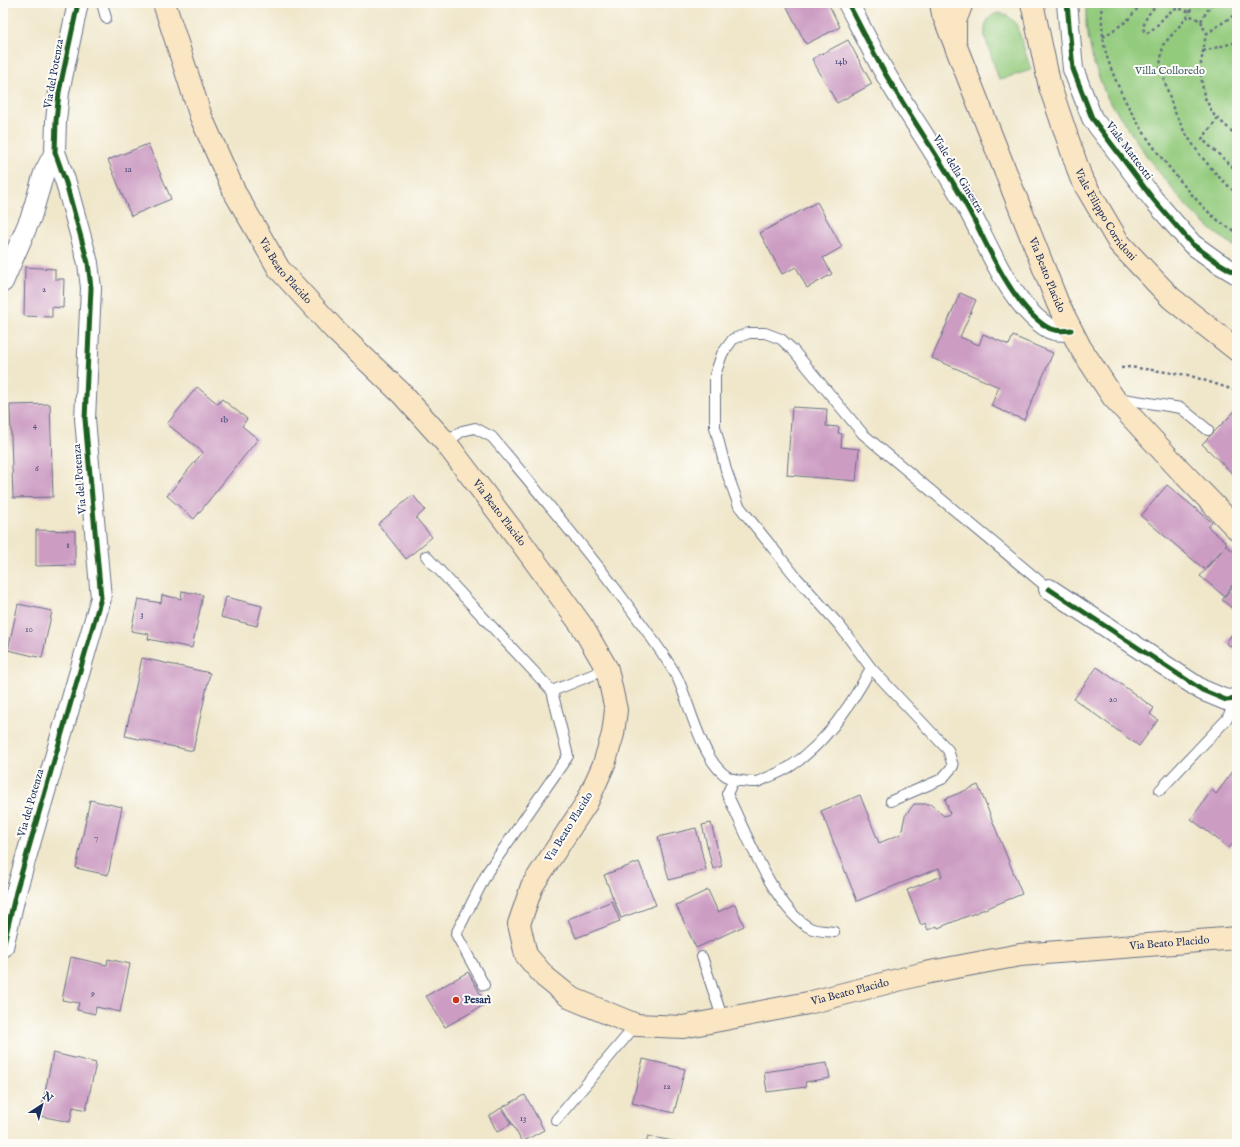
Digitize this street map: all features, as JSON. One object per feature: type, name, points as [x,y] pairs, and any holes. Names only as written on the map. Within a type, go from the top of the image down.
[{"type":"main road","name":"Via Beato Placido","points":[[164,3],[201,117],[235,192],[279,269],[334,329],[401,393],[446,443],[582,626],[607,669],[616,710],[613,734],[604,764],[587,802],[532,886],[519,924],[526,955],[545,977],[571,998],[636,1025],[684,1027],[808,1003],[925,973],[1020,955],[1237,938]]},
{"type":"main road","name":"Via Beato Placido","points":[[941,3],[943,14],[1056,296],[1080,348],[1113,397],[1180,471],[1237,529]]},
{"type":"main road","name":"Via Beato Placido","points":[[955,44],[955,21],[962,3]]},
{"type":"main road","name":"Viale Filippo Corridoni","points":[[1020,3],[1040,37]]},
{"type":"main road","name":"Viale Filippo Corridoni","points":[[1032,3],[1050,87],[1081,178],[1119,242],[1171,298],[1237,350]]},
{"type":"street","name":"Via del Potenza","points":[[3,947],[6,914],[101,598],[85,419],[91,288],[88,263],[66,184],[55,152],[59,92],[78,3]]},
{"type":"street","name":"Viale della Ginestra","points":[[848,3],[882,68],[965,204],[1000,270],[1019,299],[1044,325],[1053,330],[1071,330]]},
{"type":"street","name":"Viale Matteotti","points":[[1067,3],[1073,68],[1092,118],[1152,199],[1192,244],[1237,274]]},
{"type":"street","points":[[3,282],[31,217],[44,173],[55,152]]},
{"type":"street","points":[[1049,589],[1202,690],[1226,700],[1236,700]]},
{"type":"lane","points":[[102,3],[106,18]]},
{"type":"lane","points":[[891,801],[942,779],[953,766],[948,750],[871,668],[840,626],[796,577],[739,506],[726,470],[715,427],[715,374],[722,354],[733,339],[749,333],[765,333],[781,338],[793,350],[863,434],[1049,589]]},
{"type":"lane","points":[[1113,397],[1181,408],[1208,430]]},
{"type":"lane","points":[[446,443],[462,431],[475,428],[492,436],[596,562],[650,634],[676,677],[707,752],[720,771],[734,780],[756,782],[782,772],[814,748],[838,722],[871,668]]},
{"type":"lane","points":[[426,556],[552,691],[568,756],[488,872],[456,934],[484,985]]},
{"type":"lane","points":[[552,691],[607,669]]},
{"type":"lane","points":[[1160,790],[1227,719],[1236,700]]},
{"type":"lane","points":[[734,780],[727,794],[770,883],[790,912],[810,928],[834,932]]},
{"type":"lane","points":[[702,957],[722,1020]]},
{"type":"lane","points":[[556,1120],[636,1025]]},
{"type":"path","points":[[1101,3],[1103,37],[1107,59],[1122,95],[1141,130],[1166,164],[1193,196],[1218,220],[1237,232]]},
{"type":"path","points":[[1103,37],[1127,21],[1142,3]]},
{"type":"path","points":[[1158,3],[1144,20],[1143,27],[1144,31],[1147,33],[1152,30],[1163,18],[1178,8],[1184,9],[1189,12],[1189,15],[1202,21]]},
{"type":"path","points":[[1194,3],[1189,15],[1163,45],[1160,66],[1173,108],[1184,131],[1209,166],[1237,194]]},
{"type":"path","points":[[1212,3],[1202,21],[1206,34],[1200,69],[1204,96],[1214,115],[1237,136]]},
{"type":"path","points":[[1206,34],[1237,13]]},
{"type":"path","points":[[1203,51],[1237,42]]},
{"type":"path","points":[[1218,118],[1202,139],[1237,171]]},
{"type":"path","points":[[1101,378],[1110,369],[1130,367],[1188,375],[1237,391]]},
{"type":"green space","name":"Villa Colloredo","points":[[1086,3],[1237,3],[1237,248],[1214,232],[1187,207],[1150,161],[1106,96],[1093,61],[1086,25]]},
{"type":"green space","points":[[998,13],[1009,17],[1017,26],[1031,70],[999,80],[985,37],[988,19],[994,14]]},
{"type":"building","points":[[785,3],[828,3],[840,27],[806,44]]},
{"type":"building","points":[[848,40],[872,84],[837,103],[812,59]]},
{"type":"building","points":[[148,144],[171,199],[131,216],[108,160]]},
{"type":"building","points":[[817,202],[842,247],[823,258],[832,274],[807,288],[796,267],[782,274],[760,233]]},
{"type":"building","points":[[25,267],[55,269],[55,279],[64,279],[63,308],[52,307],[52,317],[24,316]]},
{"type":"building","points":[[960,293],[976,300],[960,337],[979,345],[983,334],[1009,345],[1013,336],[1053,353],[1024,420],[991,406],[999,387],[932,358]]},
{"type":"building","points":[[197,387],[218,404],[222,399],[247,419],[242,426],[258,439],[194,519],[167,496],[203,452],[167,424]]},
{"type":"building","points":[[50,404],[53,497],[13,498],[10,405]]},
{"type":"building","points":[[792,407],[827,409],[826,426],[839,427],[838,433],[842,434],[841,447],[859,449],[856,481],[787,475]]},
{"type":"building","points":[[1237,409],[1237,478],[1202,444]]},
{"type":"building","points":[[1167,485],[1212,522],[1208,527],[1227,543],[1225,545],[1237,554],[1237,579],[1224,596],[1200,576],[1224,548],[1204,569],[1141,516]]},
{"type":"building","points":[[413,495],[425,510],[416,518],[432,537],[406,559],[378,524]]},
{"type":"building","points":[[36,530],[75,531],[75,565],[36,566]]},
{"type":"building","points":[[1237,581],[1237,612],[1222,600]]},
{"type":"building","points":[[182,591],[203,595],[192,648],[148,639],[149,634],[131,631],[138,599],[161,603],[162,595],[181,599]]},
{"type":"building","points":[[226,597],[262,606],[257,626],[221,617]]},
{"type":"building","points":[[18,604],[52,611],[42,658],[8,650]]},
{"type":"building","points":[[1237,627],[1237,651],[1226,643]]},
{"type":"building","points":[[142,658],[210,673],[193,751],[125,736]]},
{"type":"building","points":[[1097,667],[1154,708],[1150,714],[1158,720],[1139,746],[1074,699]]},
{"type":"building","points":[[1237,766],[1237,838],[1229,848],[1191,819],[1212,790],[1216,794]]},
{"type":"building","points":[[978,785],[1022,894],[938,928],[937,926],[928,930],[925,923],[921,925],[907,890],[942,876],[939,868],[857,901],[821,811],[860,795],[879,843],[901,834],[905,816],[914,804],[930,804],[944,816],[950,814],[945,799]]},
{"type":"building","points":[[90,800],[122,807],[108,875],[76,868]]},
{"type":"building","points":[[711,823],[722,866],[713,869],[702,825]]},
{"type":"building","points":[[696,828],[706,870],[669,880],[658,837]]},
{"type":"building","points":[[639,862],[656,905],[621,918],[604,875]]},
{"type":"building","points":[[708,890],[718,912],[735,904],[744,926],[696,948],[676,905]]},
{"type":"building","points":[[612,901],[620,921],[576,938],[568,919]]},
{"type":"building","points":[[71,957],[107,965],[108,959],[130,964],[120,1012],[96,1007],[95,1014],[77,1010],[79,1003],[62,1000]]},
{"type":"building","name":"Pesarì","points":[[468,972],[486,1004],[445,1027],[426,996]]},
{"type":"building","points":[[53,1053],[96,1063],[86,1110],[73,1107],[70,1122],[40,1116]]},
{"type":"building","points":[[643,1059],[685,1069],[674,1113],[632,1103]]},
{"type":"building","points":[[827,1063],[830,1078],[805,1082],[806,1087],[767,1092],[764,1072]]},
{"type":"building","points":[[525,1095],[544,1130],[522,1142],[503,1107]]},
{"type":"building","points":[[501,1108],[511,1124],[497,1132],[489,1116]]},
{"type":"building","points":[[648,1136],[682,1143],[682,1144],[646,1144]]},
{"type":"cycle path","points":[[3,947],[16,892],[101,598],[85,419],[91,288],[88,263],[66,183],[55,152],[59,92],[78,3]]},
{"type":"cycle path","points":[[848,3],[882,68],[956,188],[1012,291],[1022,304],[1042,324],[1054,330],[1071,330]]},
{"type":"cycle path","points":[[1067,3],[1073,69],[1092,118],[1153,199],[1192,244],[1237,274]]},
{"type":"cycle path","points":[[1049,589],[1202,690],[1226,700],[1237,699]]},
{"type":"place","name":"Pesarì","points":[[456,1000]]}]
